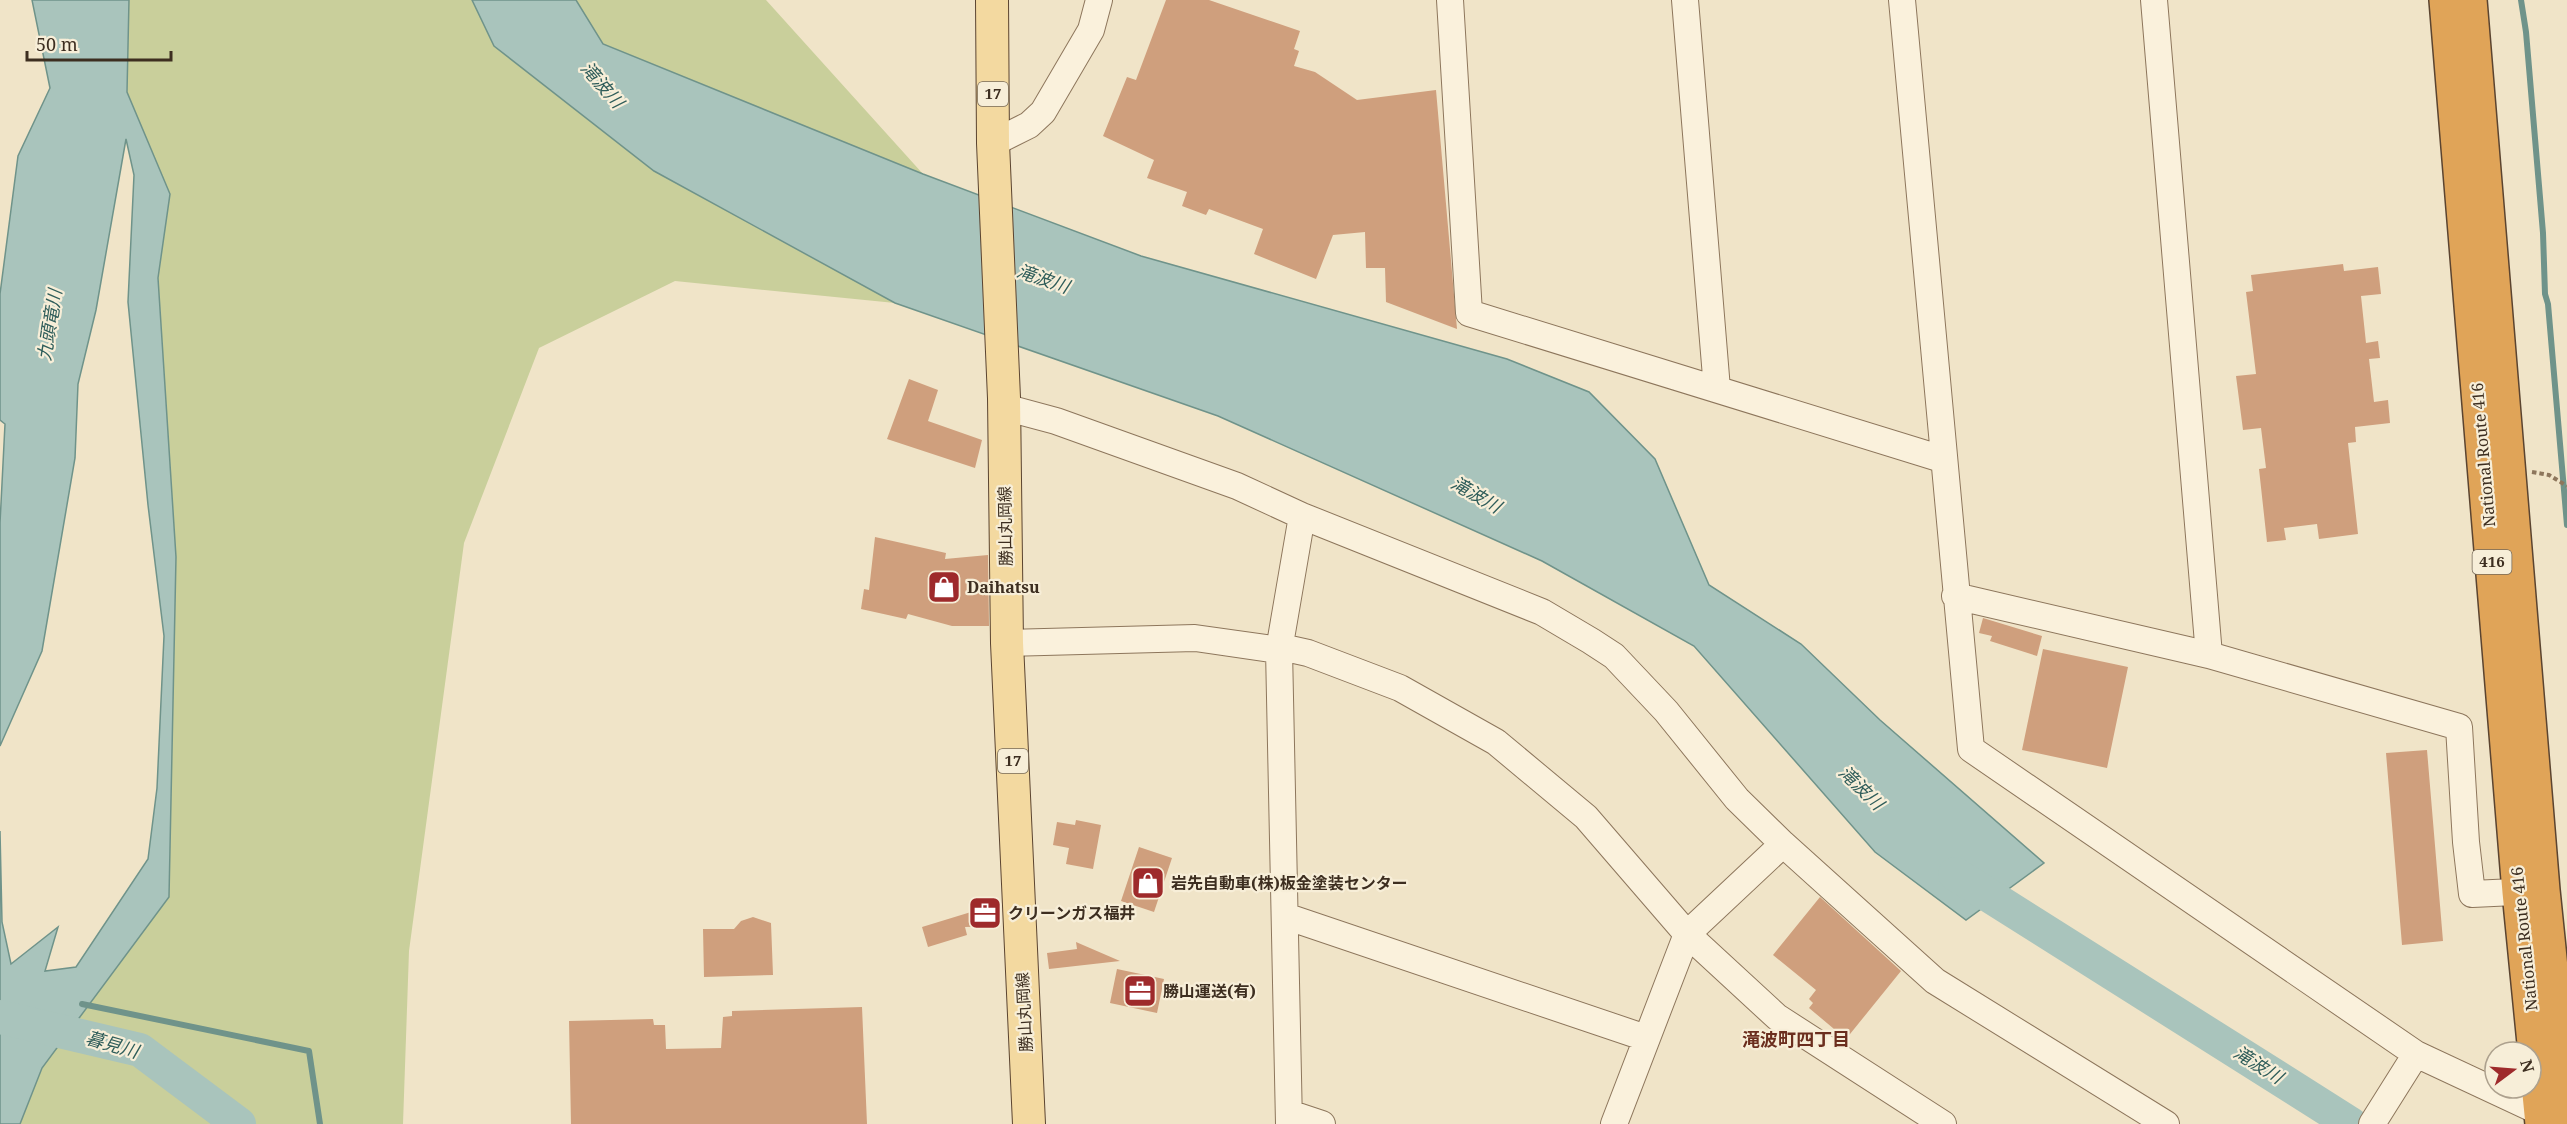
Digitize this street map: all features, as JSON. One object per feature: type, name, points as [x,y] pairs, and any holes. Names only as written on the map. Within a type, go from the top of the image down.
[{"type":"highway","name":"National Route 416","points":[[2445,0],[2554,1121]]},
{"type":"highway","name":"National Route 416","points":[[2470,0],[2531,891]]},
{"type":"main road","name":"勝山丸岡線","points":[[992,0],[994,189],[1004,402],[1007,643],[1029,1124]]},
{"type":"street","points":[[993,143],[1029,125],[1042,112],[1091,30],[1099,0]]},
{"type":"street","points":[[1450,0],[1469,313],[1942,459]]},
{"type":"street","points":[[1685,0],[1717,389]]},
{"type":"street","points":[[1902,0],[1942,459],[1971,749],[2416,1054],[2554,1121]]},
{"type":"street","points":[[2154,0],[2209,655]]},
{"type":"street","points":[[1004,402],[1237,486],[1302,516],[1542,612],[1599,646],[1614,656],[1666,711],[1737,799],[1783,844],[1935,981],[2156,1122]]},
{"type":"street","points":[[1302,516],[1279,650],[1289,1118],[1322,1124]]},
{"type":"street","points":[[1955,596],[2209,655],[2459,727],[2466,842],[2472,894],[2531,891]]},
{"type":"street","points":[[1007,643],[1195,638],[1308,653],[1400,688],[1497,742],[1586,817],[1687,934],[1777,1017],[1943,1124]]},
{"type":"street","points":[[1614,1124],[1687,934],[1783,844]]},
{"type":"street","points":[[1285,916],[1646,1038]]},
{"type":"street","points":[[2372,1124],[2416,1054]]},
{"type":"green space","points":[[129,0],[472,0],[494,46],[654,171],[895,303],[675,281],[539,348],[464,543],[409,951],[403,1124],[20,1124],[42,1068],[169,897],[176,557],[158,278],[170,194],[127,92]]},
{"type":"green space","points":[[576,0],[766,0],[923,174],[603,44]]},
{"type":"water","name":"九頭竜川","points":[[32,0],[129,0],[127,92],[170,194],[158,278],[176,557],[169,897],[42,1068],[20,1124],[0,1124],[0,831],[2,922],[11,964],[58,927],[45,971],[76,967],[148,859],[157,788],[164,636],[148,505],[128,302],[134,175],[126,139],[96,310],[78,384],[75,458],[42,651],[0,746],[0,523],[5,424],[0,420],[0,294],[18,156],[50,88]]},
{"type":"water","points":[[472,0],[576,0],[603,44],[923,174],[1141,256],[1507,359],[1589,392],[1655,459],[1709,585],[1801,644],[1880,720],[2044,863],[1966,920],[1875,852],[1694,646],[1542,561],[1218,416],[895,303],[654,171],[494,46]]},
{"type":"building","points":[[1166,0],[1209,0],[1300,31],[1294,49],[1299,51],[1294,66],[1315,72],[1357,100],[1436,90],[1457,329],[1386,302],[1385,268],[1366,268],[1365,232],[1333,235],[1316,279],[1254,254],[1263,229],[1209,209],[1206,215],[1182,206],[1187,192],[1147,178],[1154,160],[1103,136],[1127,77],[1136,80]]},
{"type":"building","points":[[2343,264],[2344,271],[2378,267],[2381,294],[2361,296],[2366,343],[2378,341],[2380,358],[2369,359],[2374,402],[2388,400],[2390,423],[2355,427],[2356,442],[2348,443],[2358,534],[2319,539],[2317,524],[2284,528],[2286,540],[2267,542],[2259,469],[2266,468],[2261,428],[2243,430],[2236,376],[2256,374],[2246,292],[2253,291],[2251,275]]},
{"type":"building","points":[[909,379],[938,390],[928,421],[982,440],[975,468],[887,439]]},
{"type":"building","points":[[875,537],[946,553],[945,559],[988,555],[989,626],[952,626],[908,614],[906,619],[861,609],[864,589],[869,590]]},
{"type":"building","points":[[1983,618],[2042,636],[2037,656],[1990,641],[1992,636],[1979,633]]},
{"type":"building","points":[[2043,649],[2128,667],[2107,768],[2022,750]]},
{"type":"building","points":[[2427,750],[2443,941],[2402,945],[2386,753]]},
{"type":"building","points":[[1076,820],[1101,825],[1093,869],[1066,864],[1069,848],[1053,845],[1057,822],[1075,825]]},
{"type":"building","points":[[1139,847],[1172,858],[1154,912],[1121,901]]},
{"type":"building","points":[[1820,897],[1901,971],[1846,1039],[1809,1008],[1813,1003],[1809,999],[1816,990],[1773,955]]},
{"type":"building","points":[[997,903],[999,926],[965,927],[967,935],[928,947],[922,927],[971,912],[971,904]]},
{"type":"building","points":[[753,917],[771,923],[773,975],[704,977],[703,929],[734,929],[741,921]]},
{"type":"building","points":[[1076,942],[1120,961],[1049,969],[1047,953],[1077,949]]},
{"type":"building","points":[[1117,969],[1164,979],[1157,1013],[1110,1003]]},
{"type":"building","points":[[862,1007],[867,1124],[571,1124],[569,1021],[653,1019],[654,1025],[665,1025],[666,1049],[721,1048],[723,1017],[732,1016],[732,1011]]},
{"type":"waterway","points":[[2521,0],[2526,32],[2543,233],[2545,294],[2548,304],[2567,525]]},
{"type":"waterway","name":"滝波川","points":[[1955,874],[2351,1124]]},
{"type":"waterway","points":[[82,1004],[309,1051],[320,1124]]},
{"type":"waterway","name":"暮見川","points":[[0,1017],[140,1050],[239,1124]]},
{"type":"place","name":"Daihatsu","points":[[944,587]]},
{"type":"place","name":"岩先自動車(株)板金塗装センター","points":[[1148,883]]},
{"type":"place","name":"クリーンガス福井","points":[[985,913]]},
{"type":"place","name":"勝山運送(有)","points":[[1140,991]]},
{"type":"district","name":"滝波町四丁目","points":[[1796,1040]]}]
